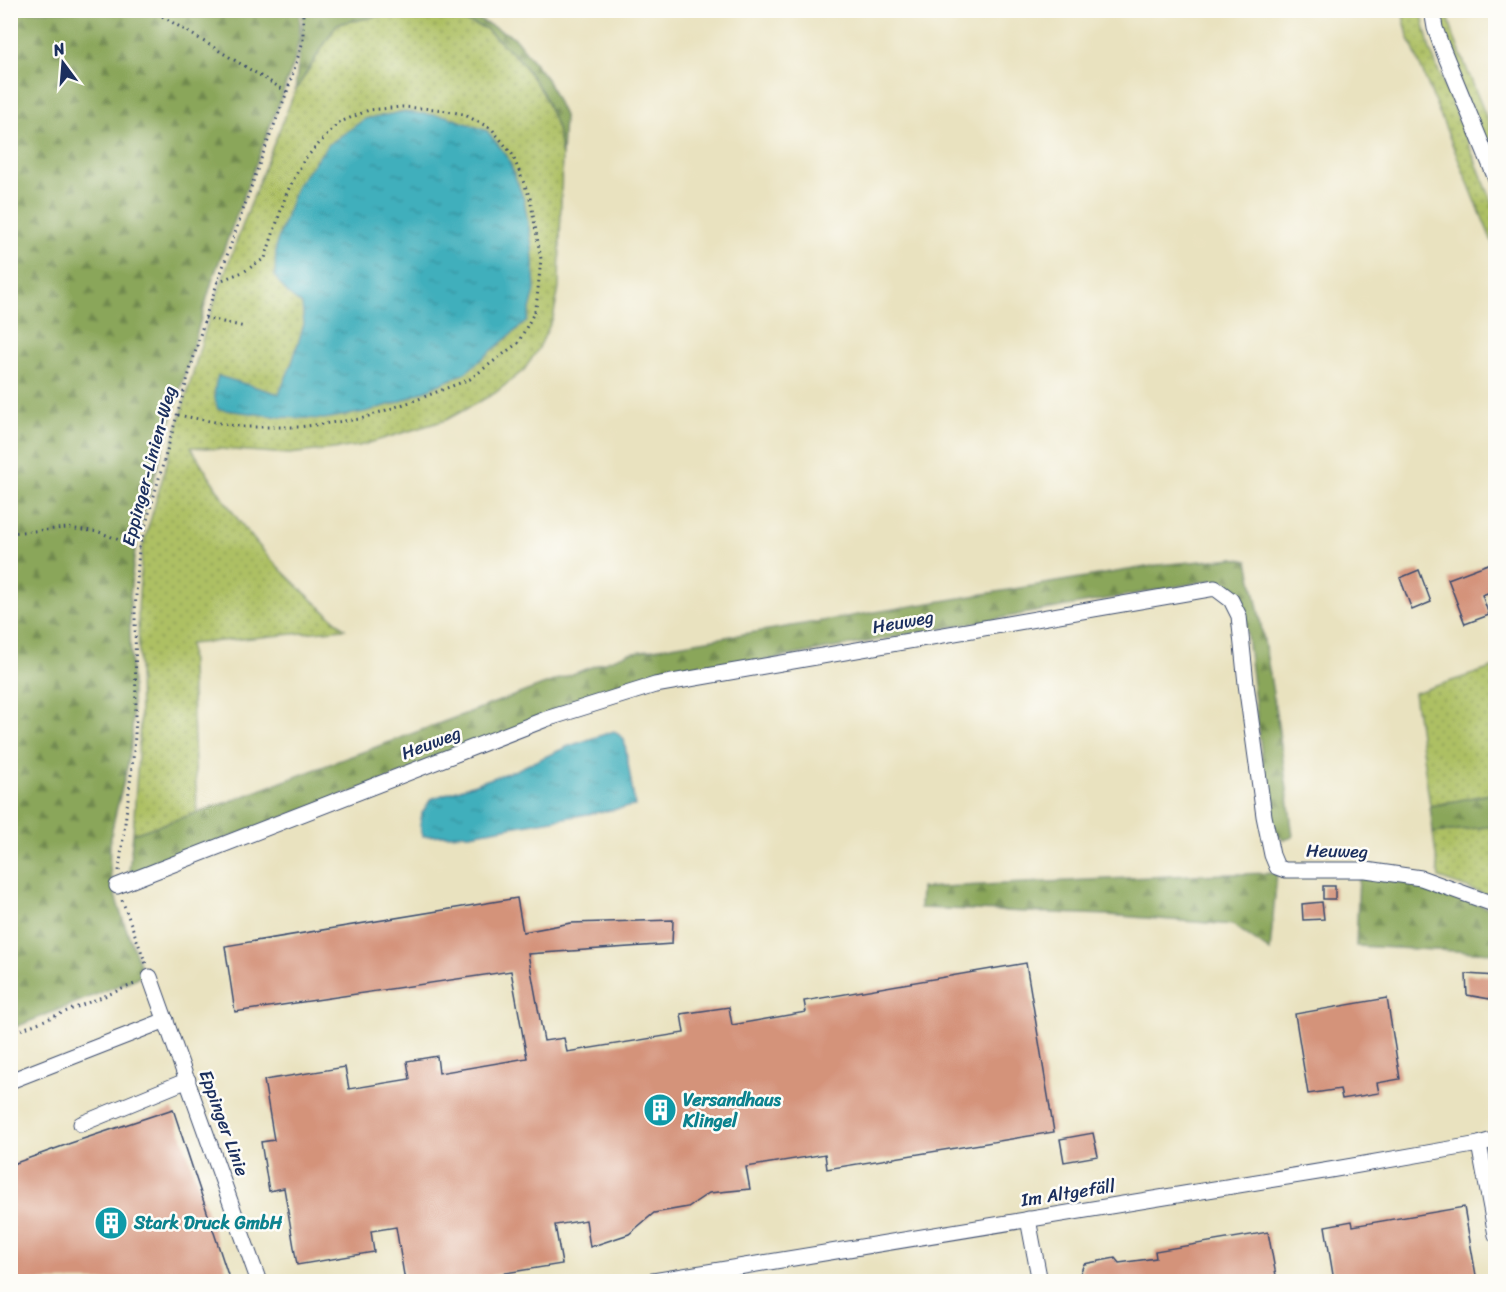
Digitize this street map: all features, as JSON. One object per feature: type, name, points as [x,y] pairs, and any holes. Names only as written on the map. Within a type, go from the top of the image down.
[{"type":"street","points":[[1432,10],[1441,45],[1496,179]]},
{"type":"street","name":"Heuweg","points":[[117,886],[546,719],[655,685],[1215,588],[1232,600],[1239,616],[1264,816],[1272,855],[1277,867],[1285,870],[1366,870],[1421,878],[1496,905]]},
{"type":"street","name":"Eppinger Linie","points":[[150,977],[259,1281]]},
{"type":"street","points":[[10,1081],[166,1020]]},
{"type":"street","points":[[81,1124],[188,1080]]},
{"type":"street","name":"Im Altgefäll","points":[[646,1281],[675,1279],[1318,1172],[1479,1144],[1496,1139]]},
{"type":"street","points":[[1479,1144],[1496,1235]]},
{"type":"street","points":[[1028,1219],[1040,1281]]},
{"type":"path","points":[[152,10],[287,92]]},
{"type":"path","name":"Eppinger-Linien-Weg","points":[[150,977],[117,886],[135,740],[135,612],[139,548],[205,318],[287,92],[303,41],[303,10]]},
{"type":"path","points":[[177,415],[241,427],[299,427],[360,419],[470,379],[518,343],[536,309],[541,259],[530,198],[512,154],[492,129],[463,114],[436,109],[402,107],[369,110],[338,123],[304,160],[287,192],[265,258],[245,271],[217,282]]},
{"type":"path","points":[[205,318],[245,327]]},
{"type":"path","points":[[10,533],[67,528],[99,532],[139,548]]},
{"type":"path","points":[[10,1034],[150,977]]},
{"type":"green space","points":[[11,11],[299,11],[300,24],[294,63],[213,278],[138,533],[132,569],[130,638],[132,737],[127,770],[111,834],[110,867],[115,894],[144,975],[11,1029]]},
{"type":"green space","points":[[302,11],[461,11],[514,37],[547,79],[564,116],[562,156],[557,128],[543,93],[520,60],[485,28],[451,17],[399,12],[337,24],[295,91]]},
{"type":"green space","points":[[1402,11],[1421,11],[1430,50],[1495,209],[1495,249],[1408,36]]},
{"type":"green space","points":[[1432,11],[1447,11],[1454,37],[1495,139],[1495,179]]},
{"type":"green space","points":[[399,12],[451,17],[485,28],[520,60],[543,93],[557,128],[562,156],[559,288],[553,318],[539,348],[524,370],[495,393],[446,420],[359,446],[289,454],[191,447],[230,508],[266,554],[345,629],[190,644],[197,813],[133,834],[140,723],[138,610],[142,549],[207,324],[295,91],[337,24]]},
{"type":"green space","points":[[1234,558],[1248,561],[1268,664],[1293,837],[1284,840],[1274,833],[1266,790],[1244,612],[1236,594],[1213,580],[655,680],[138,871],[129,871],[133,834],[217,806],[629,653],[1158,565]]},
{"type":"green space","points":[[1495,667],[1495,793],[1430,806],[1414,693]]},
{"type":"green space","points":[[1495,793],[1495,826],[1433,833],[1430,806]]},
{"type":"green space","points":[[1495,826],[1495,898],[1439,878],[1433,833]]},
{"type":"green space","points":[[1277,873],[1270,951],[1233,925],[1108,915],[920,908],[921,888]]},
{"type":"green space","points":[[1359,875],[1418,885],[1495,910],[1495,953],[1356,946]]},
{"type":"water","points":[[402,112],[446,116],[487,131],[507,156],[524,200],[532,246],[535,290],[527,321],[465,373],[399,402],[365,412],[324,419],[281,417],[218,409],[215,392],[218,376],[279,394],[292,363],[304,324],[302,305],[288,294],[275,277],[276,245],[297,185],[328,145],[365,119]]},
{"type":"water","points":[[614,731],[624,739],[635,806],[470,834],[423,836],[420,825],[422,813],[431,799],[516,770],[569,746]]},
{"type":"building","points":[[1496,561],[1496,590],[1482,595],[1489,615],[1465,624],[1448,579]]},
{"type":"building","points":[[1419,570],[1431,602],[1412,610],[1400,578]]},
{"type":"building","points":[[1323,886],[1335,886],[1335,899],[1323,899]]},
{"type":"building","name":"Versandhaus Klingel","points":[[517,898],[523,932],[571,923],[673,920],[672,944],[528,954],[544,1041],[564,1038],[567,1052],[684,1033],[681,1014],[729,1007],[732,1025],[806,1012],[804,1001],[1026,963],[1054,1132],[827,1169],[825,1154],[746,1167],[750,1189],[709,1193],[688,1207],[654,1213],[629,1234],[590,1247],[586,1220],[555,1225],[562,1264],[456,1281],[405,1281],[396,1227],[371,1231],[374,1252],[297,1265],[284,1188],[269,1191],[261,1142],[274,1140],[264,1080],[345,1067],[349,1089],[410,1079],[407,1061],[437,1056],[439,1073],[527,1058],[511,971],[235,1012],[225,946]]},
{"type":"building","points":[[1322,902],[1324,919],[1303,920],[1302,904]]},
{"type":"building","points":[[1466,974],[1496,976],[1496,1000],[1467,995]]},
{"type":"building","points":[[1387,998],[1400,1079],[1377,1083],[1379,1093],[1342,1099],[1340,1089],[1308,1094],[1295,1014]]},
{"type":"building","name":"Stark Druck GmbH","points":[[173,1109],[230,1281],[10,1281],[10,1165]]},
{"type":"building","points":[[1093,1133],[1098,1156],[1064,1162],[1060,1139]]},
{"type":"building","points":[[1464,1207],[1477,1281],[1334,1281],[1325,1226],[1352,1221],[1353,1226]]},
{"type":"building","points":[[1268,1232],[1277,1281],[1077,1281],[1084,1264],[1115,1258],[1119,1263],[1156,1258],[1155,1251]]},
{"type":"place","name":"Versandhaus Klingel","points":[[660,1110]]},
{"type":"place","name":"Stark Druck GmbH","points":[[111,1223]]}]
